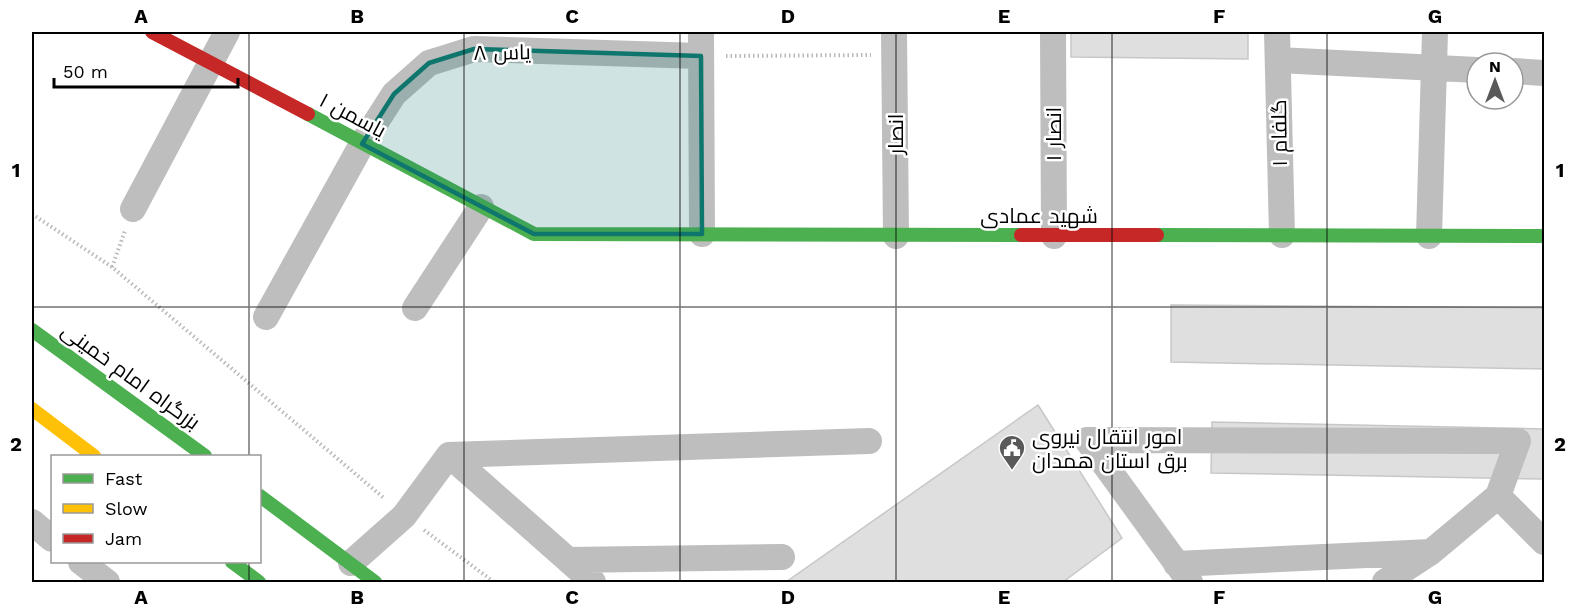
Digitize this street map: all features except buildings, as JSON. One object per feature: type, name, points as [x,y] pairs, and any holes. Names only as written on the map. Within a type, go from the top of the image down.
[{"type":"main road","name":"یاسمن ۱","points":[[152,32],[534,234]]},
{"type":"main road","name":"شهید عمادی","points":[[534,234],[1545,236]]},
{"type":"main road","name":"بزرگراه امام خمینی","points":[[32,330],[204,455]]},
{"type":"main road","points":[[32,348],[47,349],[76,362]]},
{"type":"main road","points":[[32,409],[93,455]]},
{"type":"main road","points":[[261,497],[375,582]]},
{"type":"main road","points":[[235,563],[260,582]]},
{"type":"street","points":[[133,209],[227,32]]},
{"type":"street","name":"انصار ۱","points":[[1053,32],[1054,236]]},
{"type":"street","name":"گلفام ۱","points":[[1277,32],[1282,235]]},
{"type":"street","points":[[1429,236],[1436,32]]},
{"type":"street","name":"انصار","points":[[894,43],[896,236]]},
{"type":"street","points":[[701,44],[702,234]]},
{"type":"street","name":"یاس ۸","points":[[266,317],[362,144],[394,94],[429,63],[474,49],[701,44]]},
{"type":"street","points":[[1278,60],[1465,69]]},
{"type":"street","points":[[1525,72],[1545,73]]},
{"type":"street","points":[[415,308],[481,207]]},
{"type":"street","points":[[1385,582],[1431,552],[1498,496],[1518,441],[1087,440],[1183,573],[1431,552]]},
{"type":"street","points":[[449,455],[869,441]]},
{"type":"street","points":[[351,563],[404,516],[449,455]]},
{"type":"street","points":[[449,455],[593,582]]},
{"type":"street","points":[[1498,496],[1545,542]]},
{"type":"street","points":[[32,522],[51,537]]},
{"type":"street","points":[[568,560],[782,557]]},
{"type":"street","points":[[83,563],[107,582]]},
{"type":"path","points":[[701,44],[894,43]]},
{"type":"path","points":[[111,267],[133,209]]},
{"type":"path","points":[[32,213],[111,267],[404,516],[494,582]]},
{"type":"highlighted area","points":[[474,49],[701,56],[702,234],[534,234],[362,144],[394,94],[429,63]]},
{"type":"traffic: fast","points":[[308,114],[534,234],[1021,235]]},
{"type":"traffic: fast","points":[[1157,235],[1544,236]]},
{"type":"traffic: fast","points":[[32,330],[204,455]]},
{"type":"traffic: fast","points":[[261,497],[375,582]]},
{"type":"traffic: fast","points":[[233,563],[259,582]]},
{"type":"traffic: slow","points":[[32,409],[93,455]]},
{"type":"traffic: jam","points":[[152,32],[308,114]]},
{"type":"traffic: jam","points":[[1021,235],[1157,235]]},
{"type":"place","name":"امور انتقال نیروی برق استان همدان","points":[[1012,471]]}]
